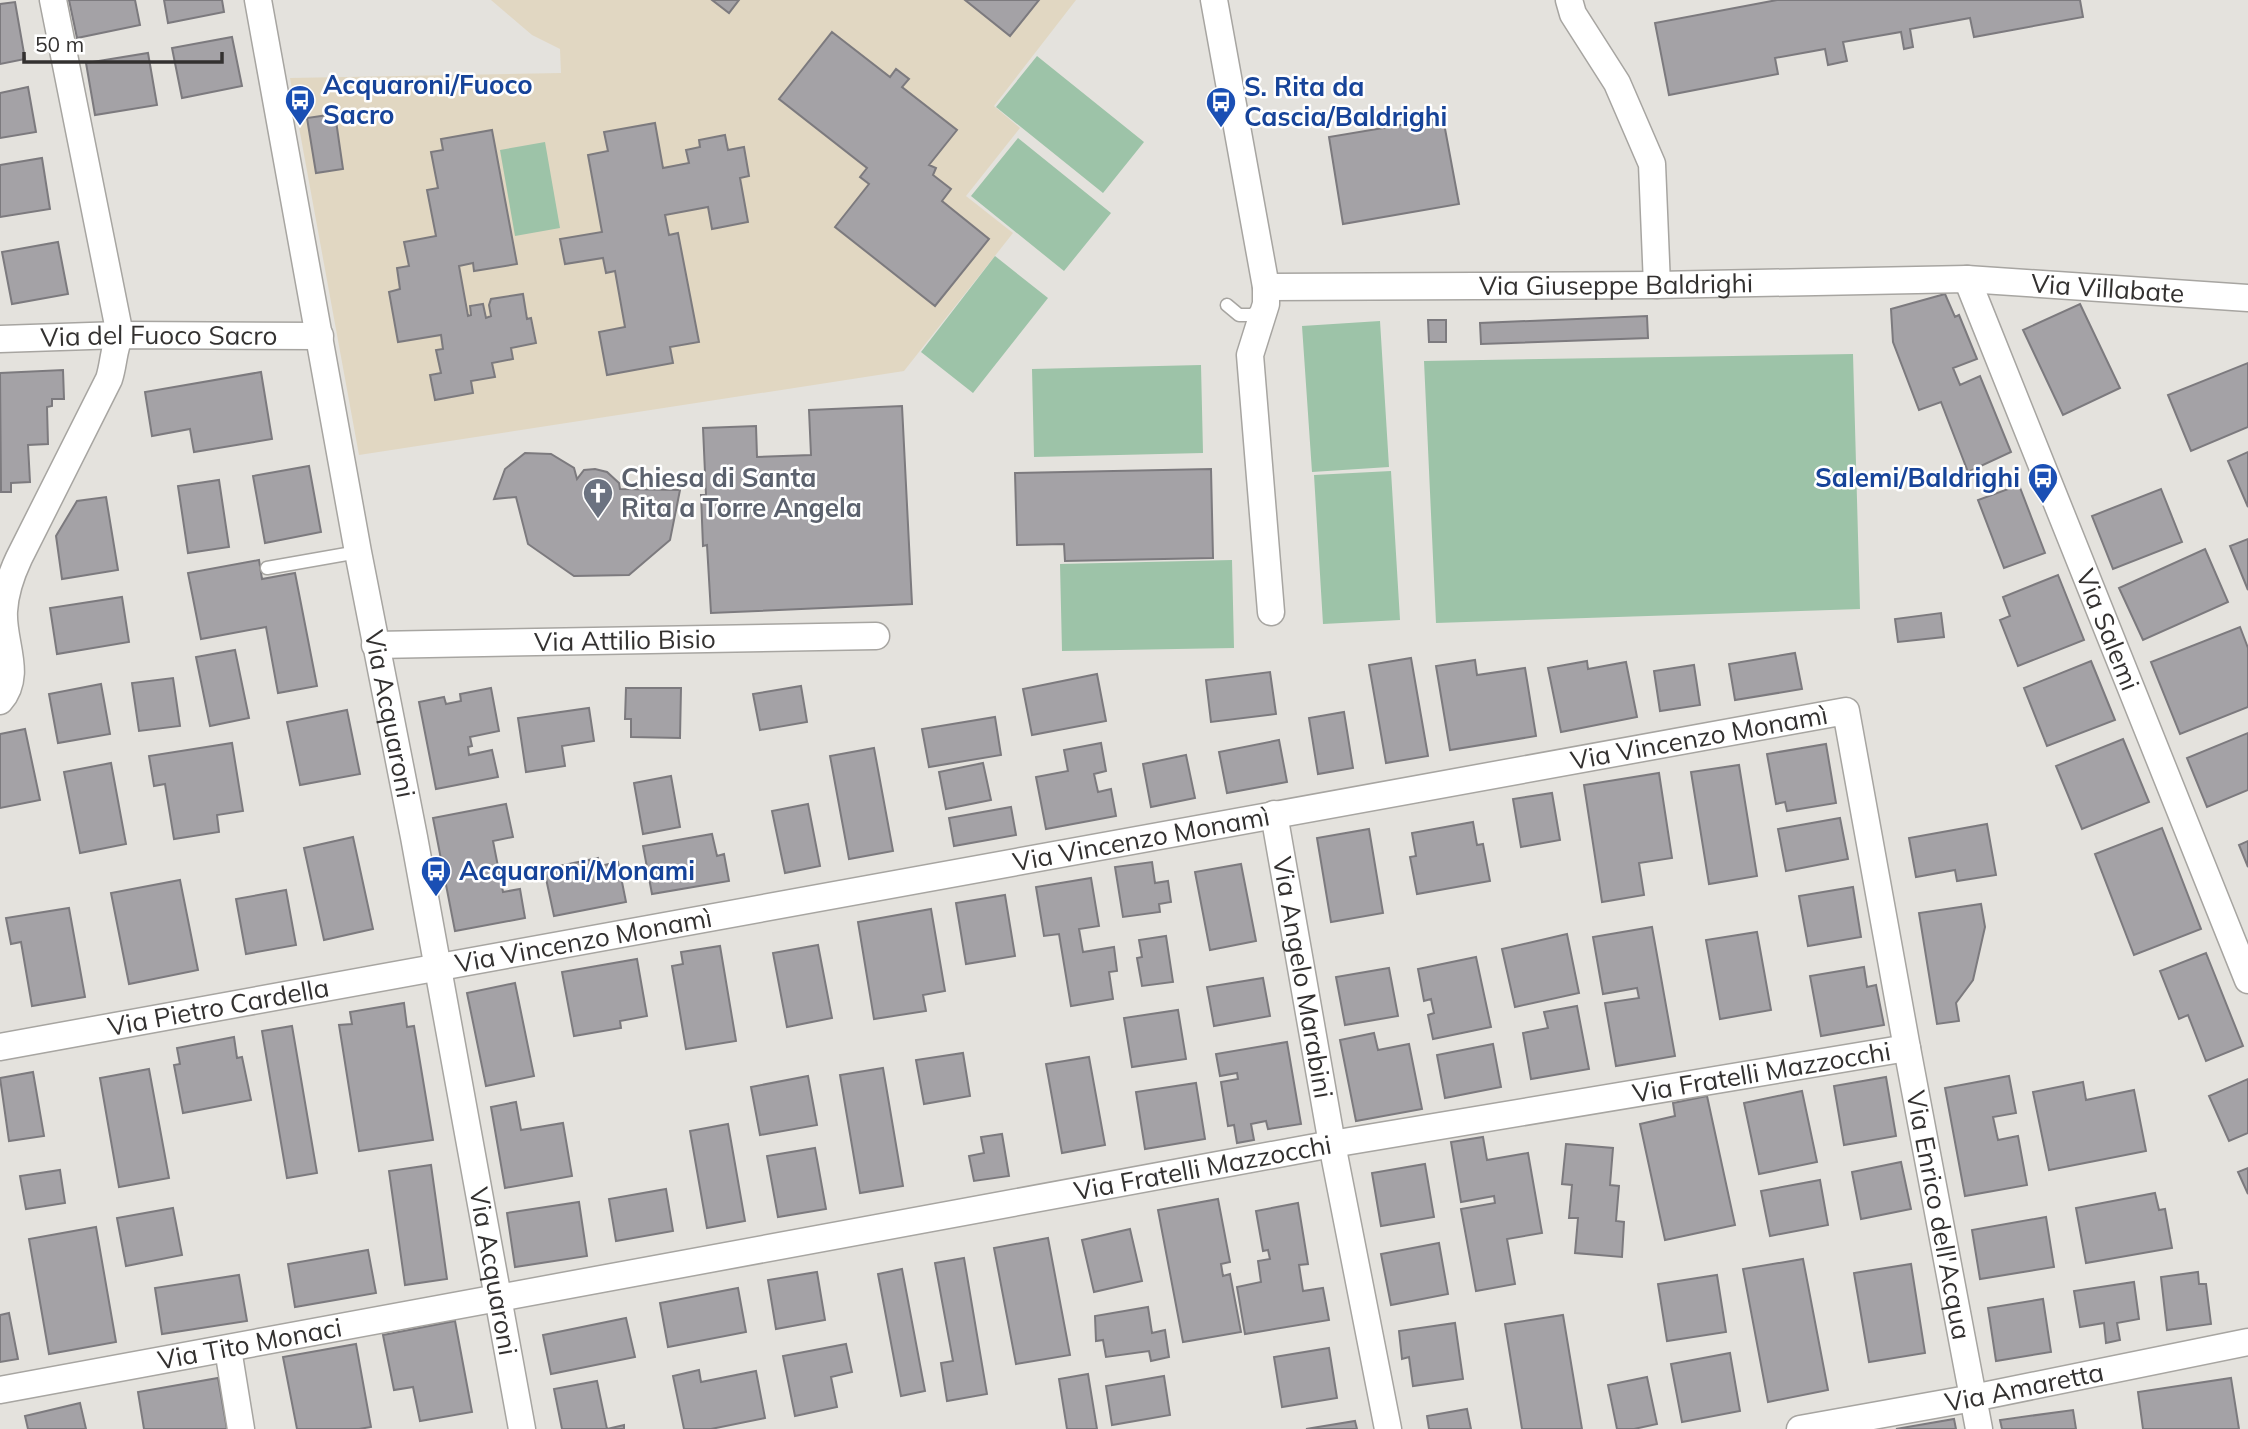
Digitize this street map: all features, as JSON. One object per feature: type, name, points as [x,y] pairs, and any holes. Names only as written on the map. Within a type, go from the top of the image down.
[{"type":"street","points":[[0,701],[8,690],[12,674],[4,621],[8,587],[19,558],[109,379],[115,359],[114,348],[120,335],[53,0]]},
{"type":"street","name":"Via Acquaroni","points":[[258,0],[375,645],[415,837],[522,1429]]},
{"type":"street","points":[[1214,0],[1266,296],[1251,355],[1270,612]]},
{"type":"street","points":[[1569,0],[1573,14],[1617,83],[1652,164],[1657,285]]},
{"type":"street","name":"Via Giuseppe Baldrighi","points":[[1266,296],[1967,279]]},
{"type":"street","name":"Via Villabate","points":[[1967,279],[2248,298]]},
{"type":"street","name":"Via Salemi","points":[[1967,279],[2248,980]]},
{"type":"street","name":"Via del Fuoco Sacro","points":[[0,339],[120,335],[320,336]]},
{"type":"street","name":"Via Attilio Bisio","points":[[375,645],[876,636]]},
{"type":"street","name":"Via Vincenzo Monamì","points":[[438,968],[1846,711]]},
{"type":"street","name":"Via Enrico dell'Acqua","points":[[1846,711],[1979,1429]]},
{"type":"street","name":"Via Angelo Marabini","points":[[1274,814],[1332,1144],[1388,1429]]},
{"type":"street","name":"Via Pietro Cardella","points":[[0,1047],[438,968]]},
{"type":"street","name":"Via Fratelli Mazzocchi","points":[[499,1298],[1332,1144],[1907,1048]]},
{"type":"street","name":"Via Tito Monaci","points":[[0,1390],[499,1298]]},
{"type":"street","name":"Via Amaretta","points":[[1800,1429],[1973,1398],[2248,1342]]},
{"type":"street","points":[[228,1349],[241,1429]]},
{"type":"lane","points":[[1227,305],[1239,315],[1252,315],[1266,296]]},
{"type":"lane","points":[[267,568],[358,552]]},
{"type":"shaded area","points":[[491,0],[1076,0],[994,106],[1020,128],[966,196],[1013,233],[904,371],[359,455],[290,78],[561,73],[560,49],[532,35]]},
{"type":"green space","points":[[1037,56],[1144,142],[1103,193],[996,107]]},
{"type":"green space","points":[[1018,138],[1111,213],[1064,271],[971,196]]},
{"type":"green space","points":[[545,142],[560,228],[515,236],[500,150]]},
{"type":"green space","points":[[995,256],[1048,298],[973,393],[921,352]]},
{"type":"green space","points":[[1380,321],[1389,467],[1312,472],[1302,326]]},
{"type":"green space","points":[[1853,354],[1860,609],[1436,623],[1424,361]]},
{"type":"green space","points":[[1201,365],[1203,453],[1034,457],[1032,369]]},
{"type":"green space","points":[[1391,471],[1400,620],[1323,624],[1314,475]]},
{"type":"green space","points":[[1232,560],[1234,648],[1062,651],[1060,564]]},
{"type":"building","points":[[69,0],[135,0],[140,25],[77,38]]},
{"type":"building","points":[[164,0],[222,0],[224,12],[168,23]]},
{"type":"building","points":[[712,0],[739,0],[729,13]]},
{"type":"building","points":[[965,0],[1039,0],[1010,36]]},
{"type":"building","points":[[1777,0],[2080,0],[2083,17],[1974,37],[1970,18],[1910,29],[1913,47],[1904,49],[1901,32],[1843,42],[1847,61],[1828,65],[1825,49],[1775,58],[1778,74],[1669,95],[1655,23]]},
{"type":"building","points":[[15,2],[25,59],[0,64],[0,4]]},
{"type":"building","points":[[832,32],[890,77],[896,69],[909,79],[902,87],[957,130],[929,165],[936,168],[933,175],[951,189],[942,201],[989,239],[935,306],[835,227],[869,184],[860,177],[867,168],[779,99]]},
{"type":"building","points":[[232,37],[242,86],[182,98],[172,48]]},
{"type":"building","points":[[148,53],[157,105],[95,115],[86,63]]},
{"type":"building","points":[[28,87],[36,132],[0,138],[0,93]]},
{"type":"building","points":[[335,114],[343,169],[316,173],[307,118]]},
{"type":"building","points":[[1443,118],[1459,204],[1343,224],[1329,137]]},
{"type":"building","points":[[655,123],[663,168],[689,163],[686,150],[700,147],[699,140],[725,135],[728,150],[744,147],[749,176],[740,178],[748,222],[712,229],[708,207],[665,215],[669,235],[678,233],[699,342],[670,347],[673,363],[607,375],[599,332],[625,327],[615,271],[606,273],[603,258],[565,264],[560,239],[602,232],[588,155],[608,151],[604,132]]},
{"type":"building","points":[[492,130],[517,264],[474,271],[473,263],[459,266],[468,316],[471,315],[470,306],[483,304],[486,318],[491,316],[491,299],[523,294],[527,319],[531,318],[536,343],[511,348],[513,359],[492,363],[495,377],[471,381],[473,393],[435,400],[430,375],[441,373],[436,350],[443,349],[441,335],[398,342],[389,292],[400,289],[397,268],[409,266],[404,242],[436,236],[427,190],[438,188],[431,152],[443,150],[441,139]]},
{"type":"building","points":[[42,158],[50,209],[0,217],[0,165]]},
{"type":"building","points":[[58,242],[68,294],[12,304],[2,252]]},
{"type":"building","points":[[1945,294],[1955,317],[1959,315],[1977,359],[1953,368],[1960,385],[1980,376],[2011,452],[1968,472],[1941,402],[1919,410],[1893,342],[1891,309]]},
{"type":"building","points":[[2080,304],[2120,388],[2063,415],[2023,330]]},
{"type":"building","points":[[1647,316],[1648,338],[1481,344],[1480,323]]},
{"type":"building","points":[[1428,320],[1446,320],[1446,342],[1429,342]]},
{"type":"building","points":[[2248,363],[2248,427],[2191,451],[2168,395]]},
{"type":"building","points":[[63,370],[64,399],[52,399],[52,406],[47,407],[48,444],[28,445],[30,482],[11,483],[11,492],[1,492],[0,373]]},
{"type":"building","points":[[261,372],[272,439],[194,452],[190,429],[152,436],[145,392]]},
{"type":"building","points":[[902,406],[912,604],[711,613],[707,545],[703,546],[701,495],[706,495],[703,428],[756,426],[757,457],[811,455],[809,410]]},
{"type":"building","points":[[2248,452],[2248,507],[2228,461]]},
{"type":"building","name":"Chiesa di Santa Rita a Torre Angela","points":[[525,453],[551,454],[574,468],[577,479],[584,470],[595,469],[607,472],[619,483],[620,489],[680,490],[670,540],[629,575],[574,576],[528,544],[516,497],[494,499],[505,469]]},
{"type":"building","points":[[309,466],[321,532],[265,543],[253,476]]},
{"type":"building","points":[[1211,469],[1213,558],[1065,561],[1064,544],[1017,545],[1015,473]]},
{"type":"building","points":[[219,480],[229,547],[188,553],[178,486]]},
{"type":"building","points":[[2019,485],[2045,553],[2004,568],[1978,500]]},
{"type":"building","points":[[2161,489],[2182,542],[2113,569],[2092,516]]},
{"type":"building","points":[[106,497],[118,570],[62,579],[56,536],[77,501]]},
{"type":"building","points":[[2248,539],[2248,590],[2230,546]]},
{"type":"building","points":[[2205,549],[2228,602],[2143,640],[2119,588]]},
{"type":"building","points":[[259,560],[262,579],[295,573],[317,686],[278,693],[266,627],[201,639],[188,573]]},
{"type":"building","points":[[2058,575],[2084,640],[2018,666],[2000,620],[2010,616],[2003,597]]},
{"type":"building","points":[[122,597],[129,642],[57,654],[50,608]]},
{"type":"building","points":[[1941,613],[1944,637],[1898,642],[1895,619]]},
{"type":"building","points":[[2240,627],[2248,648],[2248,707],[2180,734],[2151,662]]},
{"type":"building","points":[[235,650],[249,718],[210,726],[196,657]]},
{"type":"building","points":[[1795,653],[1802,689],[1735,700],[1729,664]]},
{"type":"building","points":[[1411,658],[1428,756],[1386,763],[1369,665]]},
{"type":"building","points":[[1475,660],[1477,675],[1525,668],[1536,736],[1450,750],[1436,666]]},
{"type":"building","points":[[1587,661],[1588,669],[1626,662],[1637,717],[1561,732],[1548,668]]},
{"type":"building","points":[[2091,661],[2115,720],[2047,746],[2024,688]]},
{"type":"building","points":[[1694,665],[1700,705],[1660,711],[1654,671]]},
{"type":"building","points":[[1270,672],[1276,714],[1211,722],[1206,680]]},
{"type":"building","points":[[1097,674],[1106,721],[1032,735],[1023,689]]},
{"type":"building","points":[[173,678],[180,726],[139,731],[132,683]]},
{"type":"building","points":[[101,684],[110,734],[58,743],[49,694]]},
{"type":"building","points":[[801,686],[807,722],[760,730],[753,694]]},
{"type":"building","points":[[491,688],[499,731],[470,737],[472,746],[468,747],[469,755],[492,750],[498,777],[436,789],[419,702],[444,697],[446,704],[461,701],[460,694]]},
{"type":"building","points":[[626,688],[681,688],[680,738],[631,737],[631,719],[625,719]]},
{"type":"building","points":[[589,708],[594,741],[562,746],[565,766],[526,772],[518,718]]},
{"type":"building","points":[[347,710],[360,774],[300,785],[287,722]]},
{"type":"building","points":[[1344,712],[1353,768],[1318,774],[1309,718]]},
{"type":"building","points":[[995,717],[1001,755],[929,767],[922,729]]},
{"type":"building","points":[[25,729],[40,800],[0,808],[0,734]]},
{"type":"building","points":[[2248,733],[2248,790],[2207,807],[2187,758]]},
{"type":"building","points":[[2123,739],[2149,802],[2082,829],[2056,766]]},
{"type":"building","points":[[1279,740],[1287,782],[1227,793],[1219,752]]},
{"type":"building","points":[[232,743],[243,811],[217,815],[219,832],[174,839],[165,784],[154,786],[149,756]]},
{"type":"building","points":[[1101,743],[1106,771],[1094,774],[1098,792],[1111,789],[1116,816],[1046,829],[1036,777],[1068,771],[1064,750]]},
{"type":"building","points":[[1826,744],[1836,803],[1787,811],[1785,802],[1776,804],[1767,754]]},
{"type":"building","points":[[874,748],[893,851],[849,859],[830,756]]},
{"type":"building","points":[[1186,755],[1195,798],[1151,807],[1143,764]]},
{"type":"building","points":[[111,763],[126,844],[80,853],[64,772]]},
{"type":"building","points":[[983,763],[991,800],[946,809],[939,772]]},
{"type":"building","points":[[1739,765],[1757,876],[1709,884],[1691,772]]},
{"type":"building","points":[[1659,773],[1672,858],[1639,863],[1644,895],[1602,902],[1584,785]]},
{"type":"building","points":[[671,776],[680,827],[643,834],[634,783]]},
{"type":"building","points":[[1552,793],[1560,840],[1521,847],[1513,799]]},
{"type":"building","points":[[506,804],[513,837],[493,841],[503,892],[520,889],[525,918],[455,931],[433,818]]},
{"type":"building","points":[[808,804],[820,866],[785,873],[772,811]]},
{"type":"building","points":[[1011,807],[1016,835],[954,846],[949,818]]},
{"type":"building","points":[[1840,818],[1848,859],[1786,871],[1778,829]]},
{"type":"building","points":[[1473,822],[1477,845],[1483,844],[1490,881],[1417,894],[1410,857],[1416,856],[1412,833]]},
{"type":"building","points":[[1987,824],[1996,875],[1957,881],[1955,870],[1916,877],[1909,838]]},
{"type":"building","points":[[2162,828],[2201,929],[2134,955],[2095,854]]},
{"type":"building","points":[[1369,829],[1383,913],[1331,922],[1317,838]]},
{"type":"building","points":[[712,834],[717,856],[724,854],[729,881],[652,894],[643,846]]},
{"type":"building","points":[[353,837],[373,929],[324,940],[304,848]]},
{"type":"building","points":[[2248,841],[2248,867],[2239,845]]},
{"type":"building","points":[[598,858],[600,866],[618,862],[626,902],[554,916],[544,869]]},
{"type":"building","points":[[1152,862],[1155,883],[1168,881],[1171,902],[1159,904],[1160,912],[1123,917],[1115,867]]},
{"type":"building","points":[[1241,864],[1256,941],[1210,950],[1195,872]]},
{"type":"building","points":[[1091,878],[1099,926],[1079,929],[1083,952],[1114,947],[1117,971],[1109,972],[1113,999],[1071,1006],[1059,934],[1044,936],[1036,887]]},
{"type":"building","points":[[180,880],[198,970],[129,984],[111,893]]},
{"type":"building","points":[[1853,887],[1861,937],[1808,946],[1799,896]]},
{"type":"building","points":[[286,890],[296,945],[246,954],[236,899]]},
{"type":"building","points":[[1005,895],[1015,956],[966,964],[956,903]]},
{"type":"building","points":[[1981,904],[1985,927],[1973,980],[1956,1003],[1959,1021],[1937,1024],[1919,913]]},
{"type":"building","points":[[69,908],[85,997],[32,1006],[21,942],[11,944],[6,918]]},
{"type":"building","points":[[931,909],[945,991],[923,995],[926,1011],[874,1019],[858,922]]},
{"type":"building","points":[[1652,927],[1675,1056],[1616,1066],[1605,1003],[1639,998],[1637,988],[1603,994],[1593,937]]},
{"type":"building","points":[[1757,932],[1771,1010],[1720,1019],[1706,940]]},
{"type":"building","points":[[1567,934],[1579,993],[1515,1007],[1502,949]]},
{"type":"building","points":[[1166,936],[1173,982],[1142,986],[1137,958],[1142,957],[1139,940]]},
{"type":"building","points":[[818,945],[832,1018],[787,1027],[773,953]]},
{"type":"building","points":[[720,946],[736,1041],[686,1049],[672,966],[683,964],[681,952]]},
{"type":"building","points":[[2206,953],[2243,1046],[2206,1061],[2188,1015],[2179,1019],[2160,971]]},
{"type":"building","points":[[1476,957],[1491,1027],[1433,1039],[1428,1015],[1434,1013],[1431,999],[1424,1001],[1418,969]]},
{"type":"building","points":[[637,959],[647,1016],[620,1021],[621,1028],[574,1036],[562,972]]},
{"type":"building","points":[[1864,967],[1867,987],[1876,985],[1884,1025],[1821,1036],[1810,976]]},
{"type":"building","points":[[1389,968],[1398,1016],[1345,1025],[1336,977]]},
{"type":"building","points":[[1263,978],[1270,1016],[1214,1026],[1207,987]]},
{"type":"building","points":[[515,983],[534,1076],[486,1086],[467,993]]},
{"type":"building","points":[[404,1003],[407,1027],[414,1026],[433,1140],[359,1151],[339,1025],[352,1024],[350,1012]]},
{"type":"building","points":[[1577,1006],[1589,1069],[1531,1079],[1523,1033],[1548,1028],[1544,1012]]},
{"type":"building","points":[[1178,1010],[1186,1059],[1132,1067],[1124,1018]]},
{"type":"building","points":[[292,1026],[317,1173],[287,1178],[262,1031]]},
{"type":"building","points":[[1374,1033],[1378,1050],[1409,1044],[1422,1109],[1356,1121],[1340,1040]]},
{"type":"building","points":[[234,1037],[237,1058],[242,1057],[251,1100],[183,1113],[174,1065],[180,1064],[177,1048]]},
{"type":"building","points":[[1287,1042],[1301,1124],[1268,1129],[1266,1121],[1251,1124],[1254,1140],[1237,1143],[1234,1125],[1228,1126],[1221,1082],[1238,1079],[1237,1073],[1220,1076],[1216,1054]]},
{"type":"building","points":[[1493,1044],[1501,1087],[1445,1098],[1437,1055]]},
{"type":"building","points":[[963,1053],[970,1096],[924,1104],[916,1060]]},
{"type":"building","points":[[1089,1057],[1105,1145],[1062,1153],[1046,1064]]},
{"type":"building","points":[[883,1068],[903,1186],[860,1193],[840,1075]]},
{"type":"building","points":[[149,1069],[169,1178],[119,1187],[100,1078]]},
{"type":"building","points":[[33,1072],[44,1136],[9,1141],[0,1078]]},
{"type":"building","points":[[808,1076],[817,1125],[760,1135],[751,1087]]},
{"type":"building","points":[[2009,1076],[2016,1113],[1993,1117],[1998,1140],[2018,1136],[2027,1185],[1965,1196],[1945,1088]]},
{"type":"building","points":[[1886,1077],[1896,1136],[1844,1145],[1834,1086]]},
{"type":"building","points":[[2248,1079],[2248,1133],[2229,1141],[2209,1096]]},
{"type":"building","points":[[2083,1082],[2086,1100],[2134,1090],[2146,1151],[2049,1170],[2033,1092]]},
{"type":"building","points":[[1196,1083],[1205,1139],[1145,1149],[1136,1092]]},
{"type":"building","points":[[1802,1091],[1817,1162],[1759,1174],[1744,1103]]},
{"type":"building","points":[[1707,1096],[1735,1225],[1665,1240],[1640,1124],[1675,1116],[1673,1103]]},
{"type":"building","points":[[516,1102],[521,1130],[563,1123],[572,1176],[505,1188],[491,1107]]},
{"type":"building","points":[[728,1124],[745,1221],[707,1228],[690,1131]]},
{"type":"building","points":[[1002,1134],[1009,1176],[974,1181],[969,1156],[984,1153],[981,1137]]},
{"type":"building","points":[[1483,1137],[1487,1160],[1528,1153],[1542,1233],[1507,1239],[1515,1284],[1476,1291],[1461,1209],[1495,1203],[1494,1196],[1461,1202],[1451,1142]]},
{"type":"building","points":[[1566,1144],[1613,1148],[1610,1185],[1619,1186],[1616,1221],[1624,1222],[1622,1257],[1575,1253],[1578,1218],[1569,1218],[1572,1185],[1562,1184]]},
{"type":"building","points":[[815,1148],[826,1209],[778,1217],[767,1156]]},
{"type":"building","points":[[1901,1162],[1911,1209],[1861,1219],[1852,1172]]},
{"type":"building","points":[[1425,1164],[1434,1217],[1381,1226],[1372,1173]]},
{"type":"building","points":[[431,1165],[447,1279],[405,1285],[389,1171]]},
{"type":"building","points":[[2248,1168],[2248,1194],[2238,1172]]},
{"type":"building","points":[[60,1170],[65,1203],[26,1209],[20,1176]]},
{"type":"building","points":[[1820,1180],[1828,1225],[1770,1236],[1761,1191]]},
{"type":"building","points":[[666,1189],[673,1231],[616,1241],[609,1199]]},
{"type":"building","points":[[2155,1193],[2159,1210],[2165,1209],[2172,1248],[2086,1263],[2076,1208]]},
{"type":"building","points":[[1218,1199],[1230,1262],[1221,1264],[1223,1276],[1230,1274],[1241,1332],[1183,1342],[1158,1210]]},
{"type":"building","points":[[579,1202],[587,1256],[515,1267],[507,1213]]},
{"type":"building","points":[[1298,1203],[1308,1264],[1299,1265],[1303,1291],[1323,1288],[1329,1320],[1245,1334],[1237,1287],[1261,1282],[1258,1261],[1270,1259],[1268,1250],[1263,1251],[1256,1211]]},
{"type":"building","points":[[173,1208],[182,1255],[126,1266],[117,1218]]},
{"type":"building","points":[[2046,1217],[2054,1267],[1980,1279],[1972,1230]]},
{"type":"building","points":[[96,1227],[116,1342],[49,1354],[29,1239]]},
{"type":"building","points":[[1130,1229],[1142,1281],[1094,1292],[1082,1240]]},
{"type":"building","points":[[1048,1238],[1070,1355],[1016,1364],[994,1248]]},
{"type":"building","points":[[1439,1243],[1448,1294],[1391,1305],[1381,1254]]},
{"type":"building","points":[[368,1250],[376,1293],[295,1307],[288,1264]]},
{"type":"building","points":[[964,1258],[987,1394],[947,1401],[941,1363],[953,1361],[935,1263]]},
{"type":"building","points":[[1803,1259],[1828,1390],[1768,1402],[1743,1269]]},
{"type":"building","points":[[1911,1264],[1925,1353],[1869,1362],[1854,1273]]},
{"type":"building","points":[[902,1269],[925,1391],[901,1396],[878,1274]]},
{"type":"building","points":[[817,1272],[825,1320],[776,1329],[768,1280]]},
{"type":"building","points":[[2198,1272],[2199,1284],[2206,1284],[2211,1324],[2167,1330],[2161,1277]]},
{"type":"building","points":[[239,1275],[247,1321],[162,1334],[155,1288]]},
{"type":"building","points":[[1717,1275],[1726,1332],[1667,1341],[1658,1284]]},
{"type":"building","points":[[2134,1282],[2139,1319],[2117,1323],[2120,1340],[2106,1343],[2104,1323],[2080,1327],[2074,1291]]},
{"type":"building","points":[[738,1288],[746,1332],[668,1347],[660,1303]]},
{"type":"building","points":[[2043,1299],[2051,1352],[1996,1361],[1988,1308]]},
{"type":"building","points":[[1148,1307],[1152,1333],[1165,1330],[1169,1357],[1151,1361],[1149,1351],[1106,1357],[1103,1340],[1096,1341],[1095,1316]]},
{"type":"building","points":[[9,1313],[18,1359],[0,1362],[0,1315]]},
{"type":"building","points":[[1563,1315],[1582,1429],[1522,1429],[1505,1324]]},
{"type":"building","points":[[626,1318],[635,1357],[551,1374],[543,1335]]},
{"type":"building","points":[[455,1321],[472,1412],[420,1421],[413,1387],[394,1390],[383,1335]]},
{"type":"building","points":[[1455,1323],[1463,1379],[1413,1386],[1409,1357],[1402,1359],[1399,1331]]},
{"type":"building","points":[[356,1344],[371,1427],[297,1429],[283,1357]]},
{"type":"building","points":[[846,1344],[852,1372],[831,1377],[837,1407],[795,1416],[783,1356]]},
{"type":"building","points":[[1329,1348],[1337,1398],[1282,1407],[1274,1357]]},
{"type":"building","points":[[1730,1353],[1740,1411],[1682,1422],[1671,1364]]},
{"type":"building","points":[[699,1370],[701,1382],[756,1371],[765,1418],[711,1429],[684,1429],[673,1376]]},
{"type":"building","points":[[1088,1374],[1097,1429],[1067,1429],[1059,1379]]},
{"type":"building","points":[[1164,1376],[1170,1415],[1112,1425],[1106,1386]]},
{"type":"building","points":[[1647,1377],[1657,1424],[1634,1429],[1617,1429],[1608,1385]]},
{"type":"building","points":[[218,1378],[227,1429],[144,1429],[138,1392]]},
{"type":"building","points":[[2231,1378],[2239,1429],[2143,1429],[2138,1392]]},
{"type":"building","points":[[597,1381],[607,1429],[562,1429],[554,1389]]},
{"type":"building","points":[[80,1403],[86,1429],[28,1429],[25,1416]]},
{"type":"building","points":[[1467,1409],[1471,1429],[1429,1429],[1427,1416]]},
{"type":"building","points":[[2073,1410],[2076,1429],[2002,1429],[2000,1420]]},
{"type":"building","points":[[1954,1419],[1956,1429],[1896,1429]]},
{"type":"building","points":[[1355,1421],[1357,1429],[1306,1429]]},
{"type":"building","points":[[624,1425],[624,1429],[607,1429]]},
{"type":"place","name":"Acquaroni/Fuoco Sacro","points":[[300,127]]},
{"type":"place","name":"S. Rita da Cascia/Baldrighi","points":[[1221,129]]},
{"type":"place","name":"Salemi/Baldrighi","points":[[2043,505]]},
{"type":"place","name":"Chiesa di Santa Rita a Torre Angela","points":[[598,520]]},
{"type":"place","name":"Acquaroni/Monami","points":[[436,898]]}]
